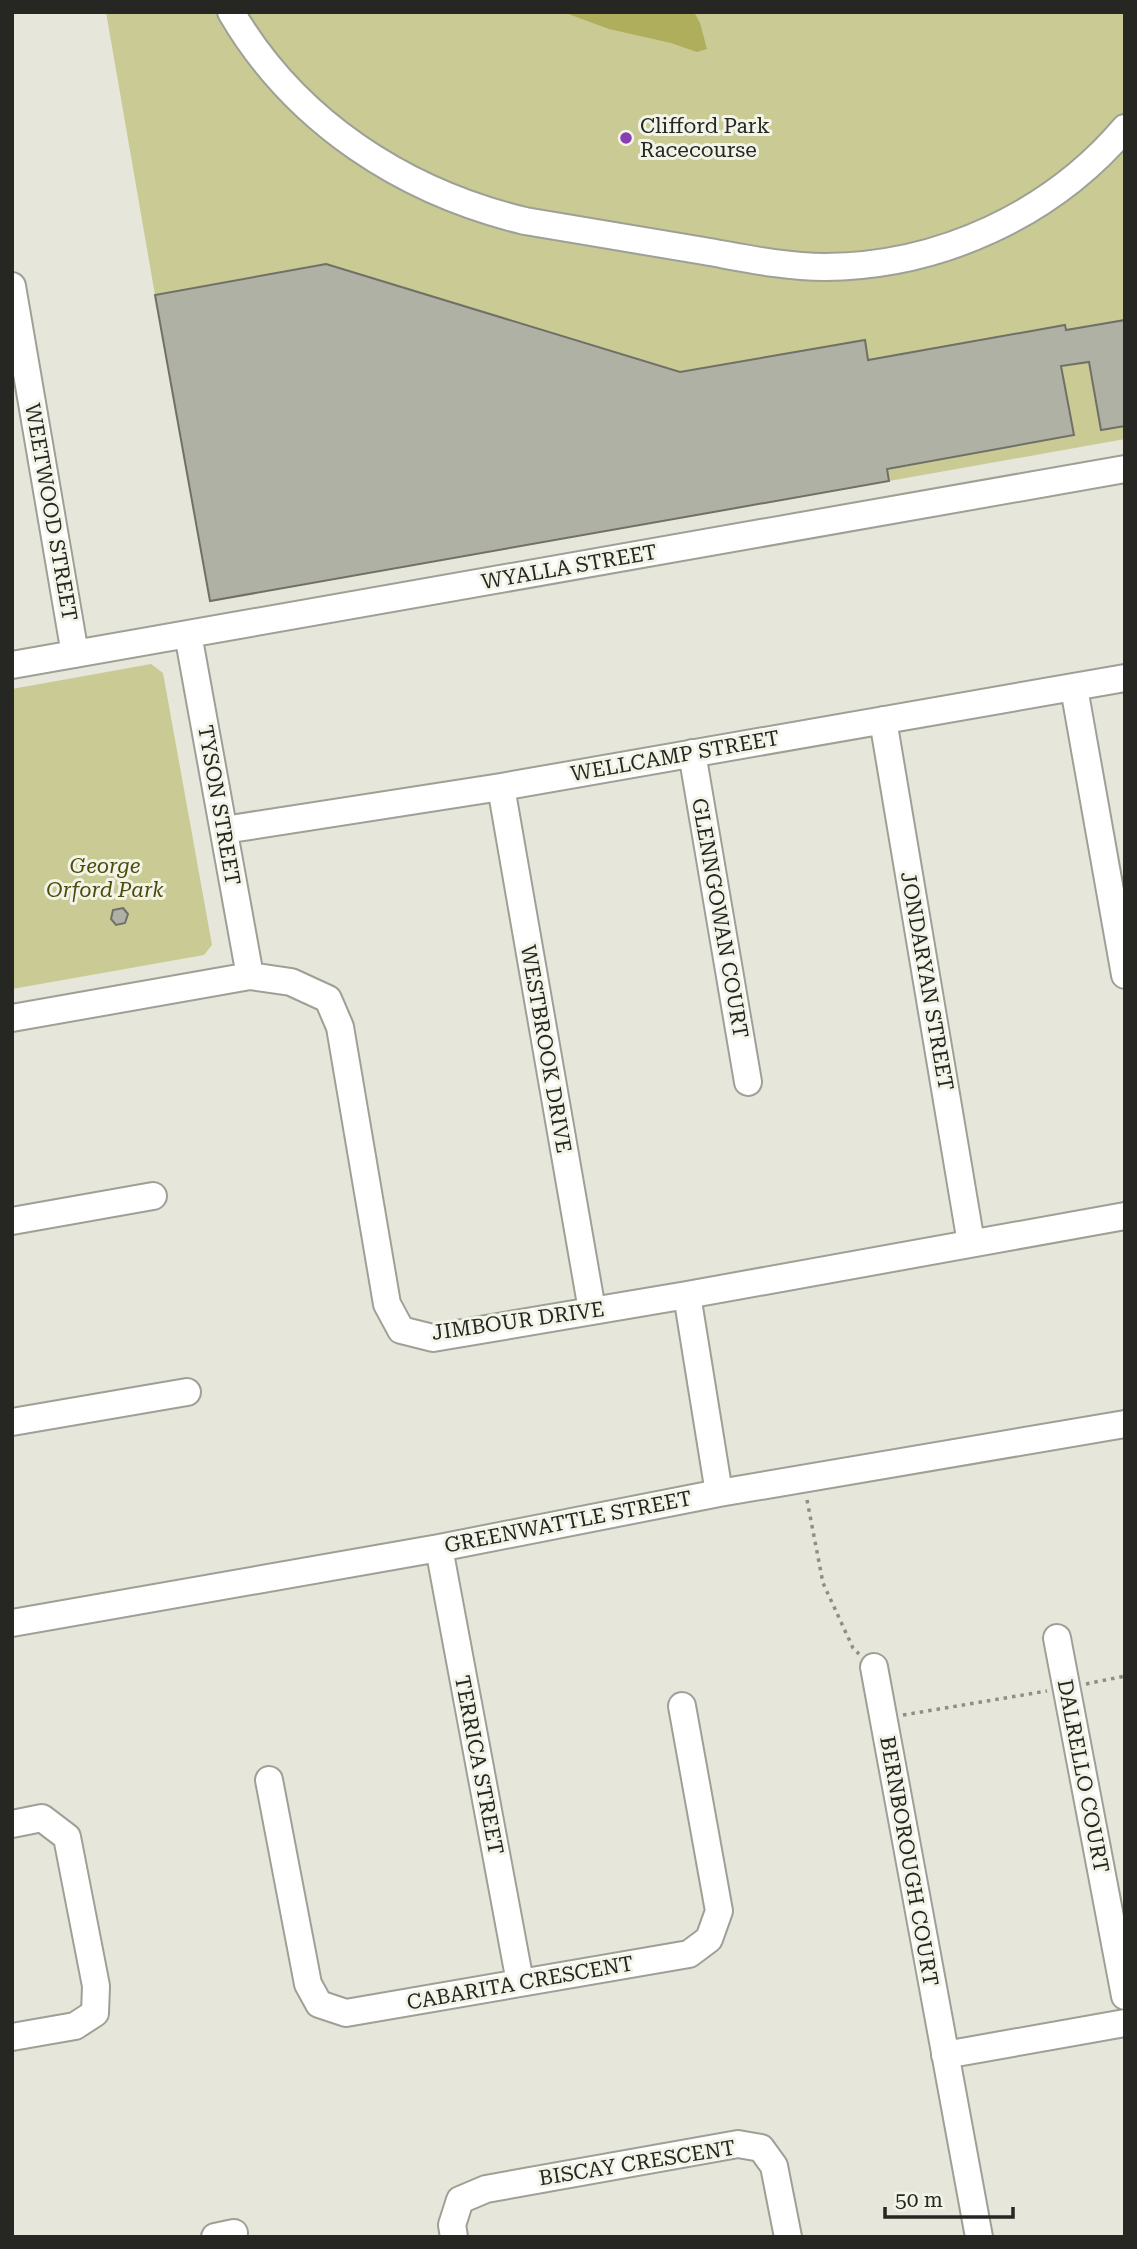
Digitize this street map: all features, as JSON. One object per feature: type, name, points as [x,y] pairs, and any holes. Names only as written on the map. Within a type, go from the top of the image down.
[{"type":"street","points":[[231,12],[274,72],[320,117],[368,155],[424,187],[479,209],[525,221],[778,264],[823,267],[869,264],[930,252],[962,242],[1003,224],[1051,196],[1103,153],[1125,128]]},
{"type":"street","name":"WEETWOOD STREET","points":[[12,286],[22,401],[75,654]]},
{"type":"street","name":"WYALLA STREET","points":[[12,665],[1124,475]]},
{"type":"street","name":"TYSON STREET","points":[[188,634],[250,976]]},
{"type":"street","name":"WELLCAMP STREET","points":[[224,830],[500,787],[1125,678]]},
{"type":"street","points":[[1074,688],[1125,975]]},
{"type":"street","name":"JONDARYAN STREET","points":[[883,720],[971,1243]]},
{"type":"street","name":"GLENNGOWAN COURT","points":[[692,753],[748,1082]]},
{"type":"street","name":"WESTBROOK DRIVE","points":[[500,787],[592,1310]]},
{"type":"street","name":"JIMBOUR DRIVE","points":[[12,1017],[250,976],[291,982],[328,999],[340,1027],[387,1304],[401,1331],[433,1338],[1125,1216]]},
{"type":"street","points":[[12,1221],[153,1196]]},
{"type":"street","points":[[687,1295],[719,1493]]},
{"type":"street","points":[[12,1422],[187,1392]]},
{"type":"street","name":"GREENWATTLE STREET","points":[[12,1623],[439,1548],[719,1493],[1125,1424]]},
{"type":"street","name":"TERRICA STREET","points":[[439,1548],[520,1982]]},
{"type":"street","name":"DALRELLO COURT","points":[[1057,1638],[1125,1996]]},
{"type":"street","name":"BERNBOROUGH COURT","points":[[874,1668],[979,2237]]},
{"type":"street","name":"CABARITA CRESCENT","points":[[269,1780],[308,1984],[319,2004],[346,2013],[689,1954],[709,1939],[719,1911],[682,1706]]},
{"type":"street","points":[[12,1824],[42,1818],[67,1837],[96,1986],[95,2013],[75,2026],[12,2037]]},
{"type":"street","points":[[945,2055],[1125,2023]]},
{"type":"street","name":"BISCAY CRESCENT","points":[[454,2237],[452,2225],[460,2200],[486,2189],[738,2144],[761,2148],[774,2166],[788,2237]]},
{"type":"path","points":[[807,1500],[824,1583],[853,1648],[874,1668]]},
{"type":"path","points":[[883,1718],[1125,1676]]},
{"type":"green space","name":"Clifford Park Racecourse","points":[[106,12],[1125,12],[1125,439],[889,481],[864,341],[680,372],[326,264],[155,295]]},
{"type":"green space","name":"George Orford Park","points":[[151,664],[163,673],[212,945],[204,955],[12,989],[12,689]]},
{"type":"shaded area","points":[[563,12],[694,12],[707,49],[697,52],[671,43],[609,29]]},
{"type":"building","points":[[326,264],[680,372],[865,340],[868,360],[1065,325],[1066,330],[1125,320],[1125,426],[1101,430],[1089,362],[1061,366],[1074,435],[887,469],[889,481],[210,601],[155,295]]},
{"type":"building","points":[[123,908],[128,914],[125,923],[116,925],[111,919],[113,910]]},
{"type":"place","name":"Clifford Park Racecourse","points":[[626,138]]}]
